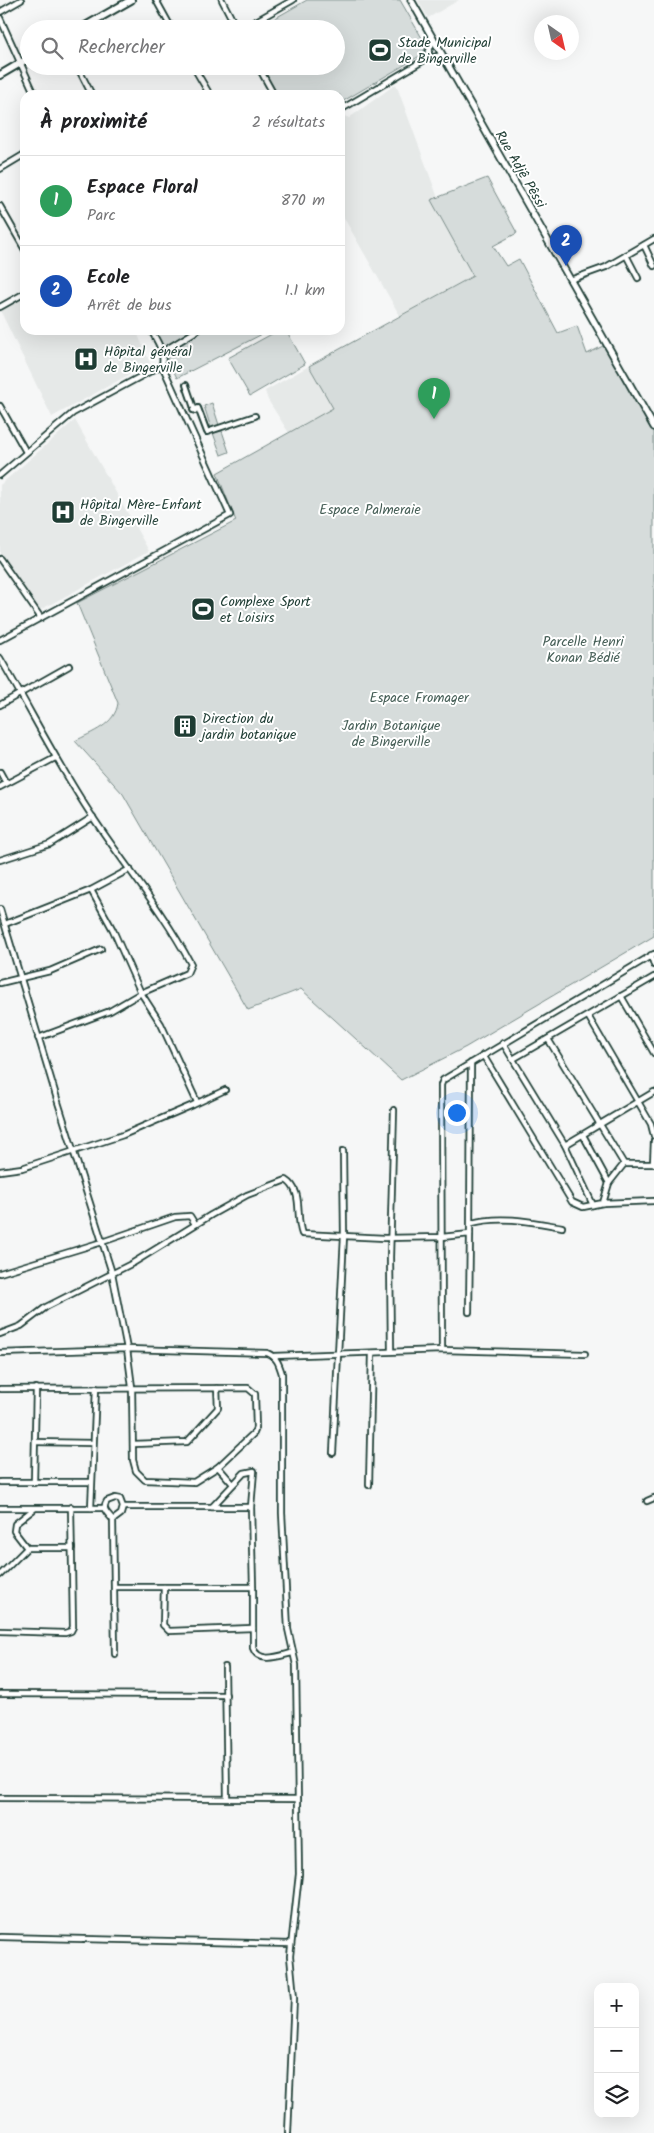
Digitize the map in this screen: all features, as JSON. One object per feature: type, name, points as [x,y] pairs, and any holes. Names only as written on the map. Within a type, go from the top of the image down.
[{"type":"main road","points":[[96,20],[130,0]]},
{"type":"main road","points":[[0,75],[20,63]]},
{"type":"street","points":[[0,12],[22,0]]},
{"type":"street","points":[[156,0],[167,20]]},
{"type":"street","points":[[222,0],[232,20]]},
{"type":"street","points":[[257,20],[286,2],[293,0]]},
{"type":"street","name":"Rue Adjê Pêssi","points":[[411,0],[654,427]]},
{"type":"street","points":[[0,18],[20,63]]},
{"type":"street","points":[[426,59],[433,40]]},
{"type":"street","points":[[345,107],[426,59],[442,55]]},
{"type":"street","points":[[26,75],[33,90]]},
{"type":"street","points":[[82,75],[89,90]]},
{"type":"street","points":[[199,75],[207,90]]},
{"type":"street","points":[[263,75],[271,90]]},
{"type":"street","points":[[0,169],[20,157]]},
{"type":"street","points":[[0,206],[2,215],[20,242]]},
{"type":"street","points":[[570,280],[606,267],[654,239]]},
{"type":"street","points":[[644,244],[654,266]]},
{"type":"street","points":[[626,255],[638,278]]},
{"type":"street","points":[[0,308],[20,296]]},
{"type":"street","points":[[0,640],[230,515],[162,365],[164,358],[154,335]]},
{"type":"street","points":[[162,352],[190,335]]},
{"type":"street","points":[[0,475],[73,413],[162,365]]},
{"type":"street","points":[[186,385],[194,411],[198,408],[206,432],[255,416]]},
{"type":"street","points":[[0,406],[26,452]]},
{"type":"street","points":[[0,559],[41,618]]},
{"type":"street","points":[[0,658],[56,758],[93,817],[174,932],[192,964],[187,972],[141,993],[110,1011],[38,1038]]},
{"type":"street","points":[[0,705],[69,666]]},
{"type":"street","points":[[0,787],[56,758]]},
{"type":"street","points":[[0,772],[6,784]]},
{"type":"street","points":[[0,860],[50,844],[93,817]]},
{"type":"street","points":[[5,924],[91,890],[130,869]]},
{"type":"street","points":[[91,890],[113,930],[141,993],[161,1024],[197,1102]]},
{"type":"street","points":[[0,909],[38,1038],[112,1273],[127,1349],[132,1387],[134,1466],[140,1477],[145,1480],[194,1482],[218,1467],[252,1436],[256,1428],[255,1394],[248,1388],[132,1387],[0,1389]]},
{"type":"street","points":[[0,983],[56,968],[101,949]]},
{"type":"street","points":[[442,1350],[441,1085],[443,1080],[652,954],[654,965]]},
{"type":"street","points":[[513,1059],[654,978]]},
{"type":"street","points":[[621,996],[654,1053]]},
{"type":"street","points":[[588,1016],[651,1124],[654,1136]]},
{"type":"street","points":[[548,1039],[624,1164]]},
{"type":"street","points":[[503,1043],[565,1146],[593,1204]]},
{"type":"street","points":[[483,1055],[572,1202],[583,1207],[603,1203],[654,1201]]},
{"type":"street","points":[[469,1312],[470,1234],[472,1223],[471,1063]]},
{"type":"street","points":[[0,1171],[22,1168],[123,1135],[225,1090]]},
{"type":"street","points":[[565,1146],[654,1092]]},
{"type":"street","points":[[391,1351],[394,1110]]},
{"type":"street","points":[[583,1136],[610,1183]]},
{"type":"street","points":[[624,1164],[654,1164],[654,1141]]},
{"type":"street","points":[[333,1453],[344,1236],[343,1150]]},
{"type":"street","points":[[603,1203],[610,1183],[624,1164]]},
{"type":"street","points":[[0,1334],[28,1322],[41,1310],[133,1263],[195,1224],[247,1195],[286,1180],[292,1184],[296,1192],[299,1227],[302,1234],[442,1237],[470,1234]]},
{"type":"street","points":[[0,1273],[176,1217],[190,1216],[195,1224]]},
{"type":"street","points":[[472,1223],[484,1220],[517,1220],[562,1227]]},
{"type":"street","points":[[0,1353],[127,1349],[267,1353],[274,1356],[442,1350],[585,1354]]},
{"type":"street","points":[[369,1484],[372,1353]]},
{"type":"street","points":[[274,1356],[282,1374],[282,1513],[288,1629],[296,1665],[299,1874],[290,1956],[294,1998],[288,2133]]},
{"type":"street","points":[[34,1483],[36,1388]]},
{"type":"street","points":[[91,1508],[96,1388]]},
{"type":"street","points":[[133,1444],[187,1442],[218,1408],[217,1388]]},
{"type":"street","points":[[35,1442],[93,1443]]},
{"type":"street","points":[[218,1467],[233,1484]]},
{"type":"street","points":[[212,1507],[244,1473],[254,1471],[251,1507],[253,1648],[258,1656],[266,1658],[292,1653]]},
{"type":"street","points":[[0,1482],[91,1482]]},
{"type":"street","points":[[114,1520],[121,1514],[123,1507],[120,1499],[114,1498],[107,1501],[104,1508],[106,1513],[114,1520],[115,1654]]},
{"type":"street","points":[[647,1501],[654,1498]]},
{"type":"street","points":[[123,1507],[251,1507]]},
{"type":"street","points":[[0,1508],[104,1508]]},
{"type":"street","points":[[27,1548],[14,1532],[15,1524],[35,1508]]},
{"type":"street","points":[[0,1631],[65,1633],[71,1631],[73,1627],[71,1508]]},
{"type":"street","points":[[0,1574],[27,1548],[72,1548]]},
{"type":"street","points":[[115,1587],[253,1587]]},
{"type":"street","points":[[164,1587],[163,1625],[169,1632],[252,1628]]},
{"type":"street","points":[[225,1667],[227,1798]]},
{"type":"street","points":[[0,1694],[226,1696]]},
{"type":"street","points":[[0,1798],[298,1799]]},
{"type":"street","points":[[0,1937],[291,1944]]},
{"type":"shaded area","points":[[418,0],[459,0],[428,18]]},
{"type":"shaded area","points":[[396,84],[438,198],[431,200],[473,276],[400,316],[345,220],[345,116],[349,118]]},
{"type":"shaded area","name":"Hôpital général de Bingerville","points":[[20,299],[20,335],[138,335],[150,363],[52,417],[0,310]]},
{"type":"shaded area","points":[[309,366],[333,408],[289,433],[268,400],[265,391]]},
{"type":"shaded area","name":"Hôpital Mère-Enfant de Bingerville","points":[[75,420],[149,551],[38,611],[0,558],[0,485]]},
{"type":"green space","name":"Stade Municipal de Bingerville","points":[[307,0],[400,0],[426,45],[423,54],[345,100],[345,90],[274,90],[266,75],[345,75],[345,20],[272,20]]},
{"type":"green space","name":"Jardin Botanique de Bingerville","points":[[487,178],[517,233],[493,246],[506,266],[519,259],[558,333],[577,326],[587,354],[605,345],[654,432],[654,936],[466,1047],[401,1080],[301,989],[248,1010],[123,794],[75,741],[108,722],[116,711],[118,703],[77,603],[236,521],[217,473],[333,408],[309,366],[473,276],[431,200]]},
{"type":"green space","points":[[156,335],[260,335],[177,378]]},
{"type":"green space","points":[[270,335],[289,335],[305,364],[250,396],[228,358]]},
{"type":"green space","points":[[212,403],[219,425],[211,428],[204,406]]},
{"type":"green space","points":[[222,431],[229,452],[221,455],[213,433]]},
{"type":"place","name":"Stade Municipal de Bingerville","points":[[380,50]]},
{"type":"place","name":"Ecole","points":[[566,266]]},
{"type":"place","name":"Hôpital général de Bingerville","points":[[86,359]]},
{"type":"place","name":"Espace Floral","points":[[434,419]]},
{"type":"place","name":"Hôpital Mère-Enfant de Bingerville","points":[[63,512]]},
{"type":"place","name":"Complexe Sport et Loisirs","points":[[203,609]]},
{"type":"place","name":"Direction du jardin botanique","points":[[185,726]]},
{"type":"park label","name":"Espace Palmeraie","points":[[370,509]]},
{"type":"park label","name":"Parcelle Henri Konan Bédié","points":[[583,650]]},
{"type":"park label","name":"Espace Fromager","points":[[419,697]]}]
